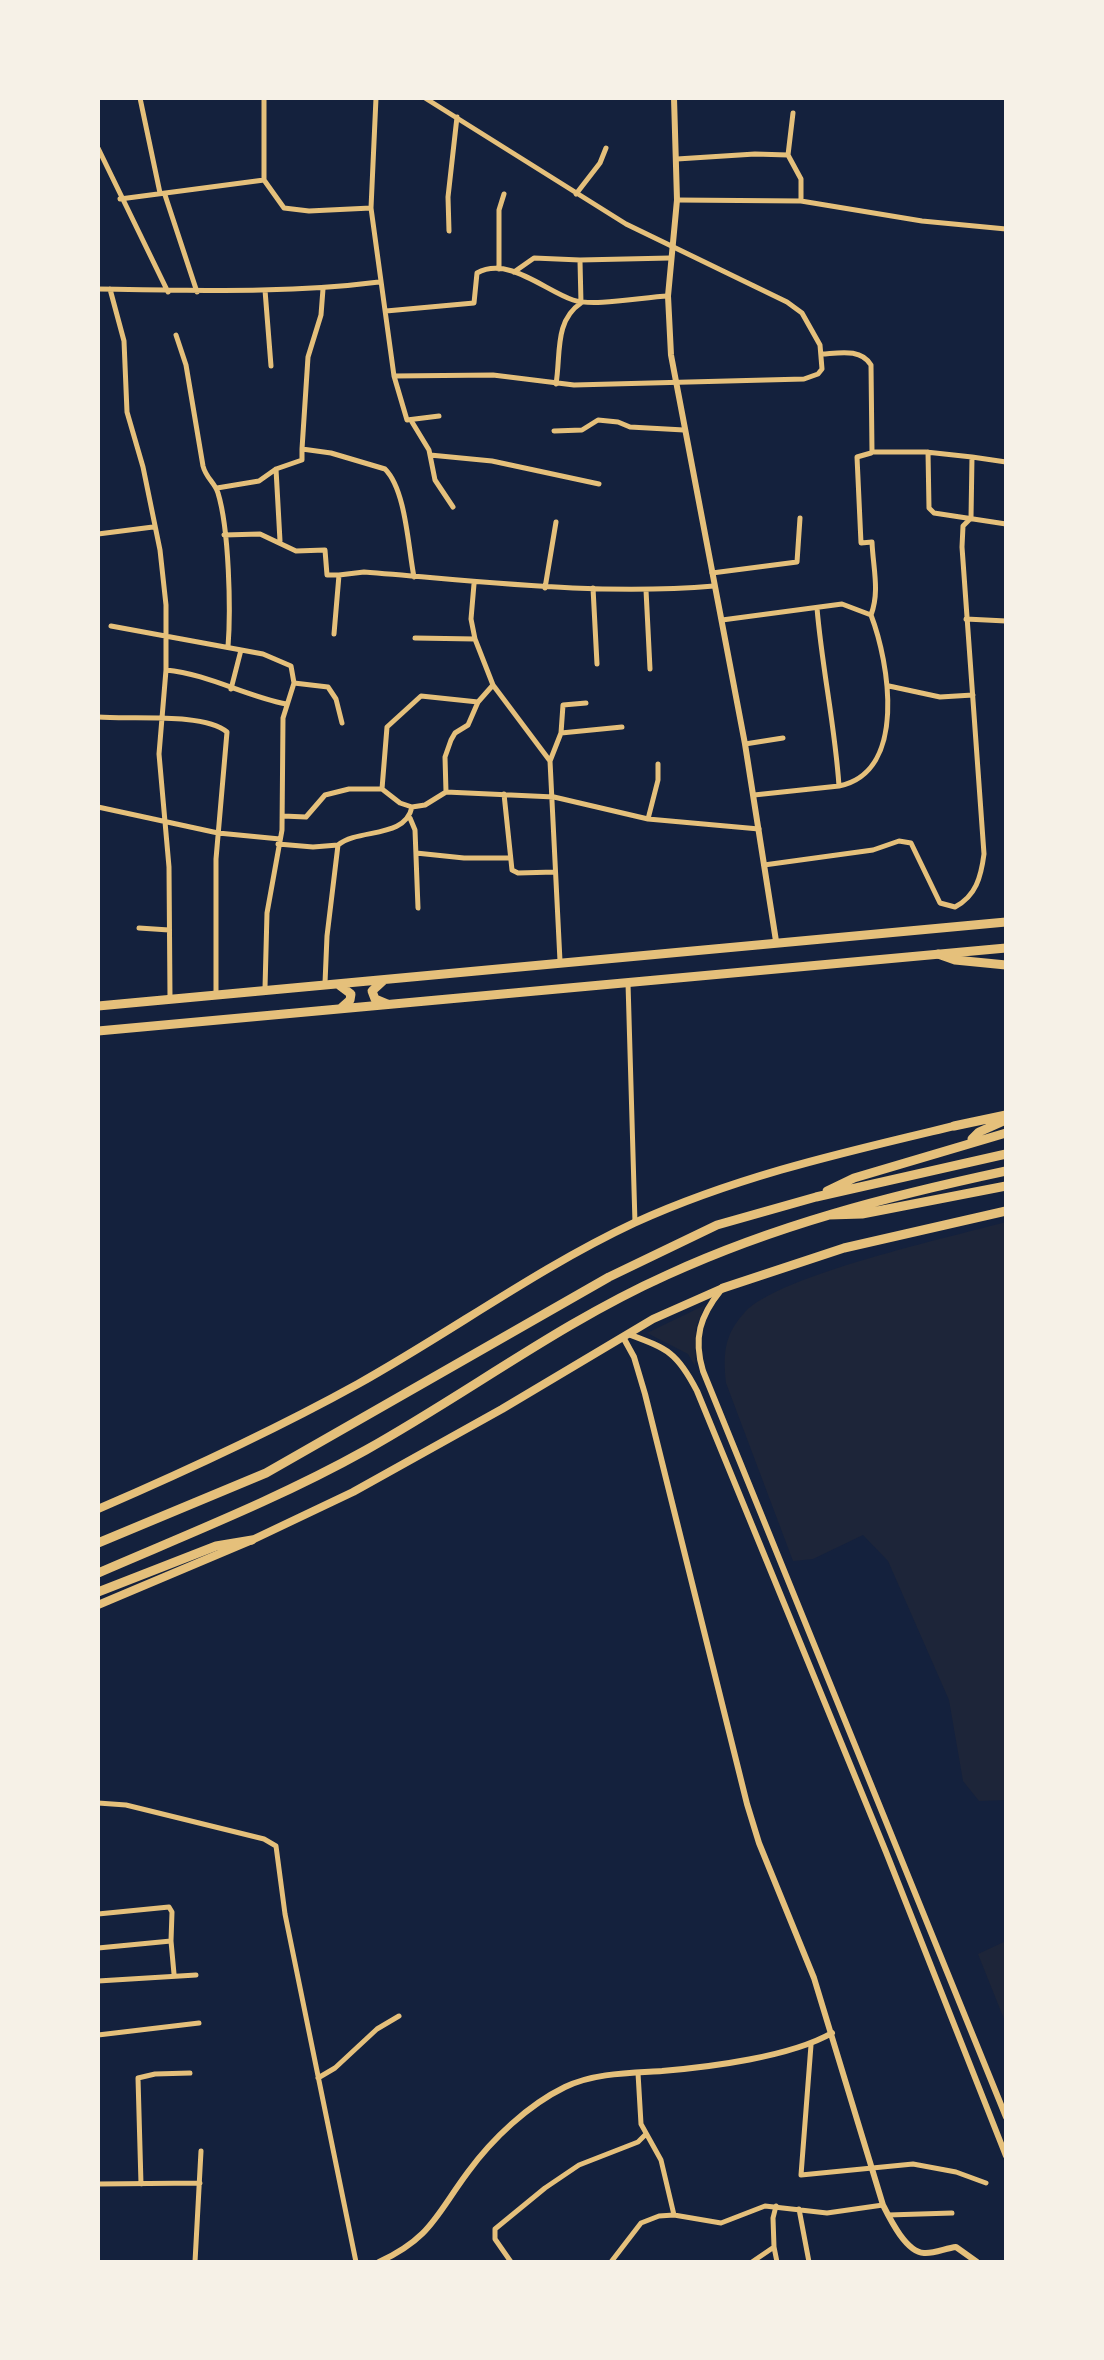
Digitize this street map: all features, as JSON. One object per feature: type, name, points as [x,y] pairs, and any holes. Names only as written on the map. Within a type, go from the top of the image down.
[{"type":"highway","points":[[98,1006],[1006,922]]},
{"type":"highway","points":[[98,1030],[1006,948]]},
{"type":"highway","points":[[938,954],[955,960],[1006,965]]},
{"type":"highway","points":[[387,979],[372,991],[375,999],[389,1004]]},
{"type":"highway","points":[[331,983],[348,988],[351,994],[348,1003],[339,1009]]},
{"type":"highway","points":[[954,1126],[1006,1118]]},
{"type":"highway","points":[[971,1141],[1006,1118]]},
{"type":"highway","points":[[816,1197],[854,1178],[1006,1133]]},
{"type":"highway","points":[[98,1543],[206,1500],[314,1449],[526,1324],[669,1246],[717,1225],[816,1197],[1006,1154]]},
{"type":"highway","points":[[98,1573],[316,1478],[424,1416],[563,1328],[704,1258],[822,1214],[1006,1170]]},
{"type":"highway","points":[[822,1214],[862,1214],[1006,1186]]},
{"type":"highway","points":[[723,1288],[844,1248],[1006,1211]]},
{"type":"highway","points":[[98,1592],[216,1546],[252,1540]]},
{"type":"main road","points":[[98,1509],[224,1454],[344,1392],[581,1250],[635,1223],[769,1172],[954,1126]]},
{"type":"main road","points":[[98,1605],[252,1540],[352,1492],[448,1440],[653,1318],[723,1288]]},
{"type":"street","points":[[140,98],[162,194],[197,292]]},
{"type":"street","points":[[264,98],[264,180],[276,200],[291,211],[371,208]]},
{"type":"street","points":[[376,98],[371,208],[394,376],[407,420],[412,422],[430,455],[435,480],[454,507]]},
{"type":"street","points":[[394,376],[492,374],[556,384],[804,379],[822,369],[822,354],[812,326],[787,302],[626,224],[425,98]]},
{"type":"street","points":[[674,98],[676,200],[668,296],[674,382],[745,744],[776,941]]},
{"type":"street","points":[[792,113],[788,155],[801,179],[801,201]]},
{"type":"street","points":[[449,232],[448,197],[457,117]]},
{"type":"street","points":[[98,148],[168,292]]},
{"type":"street","points":[[576,194],[600,163],[606,148]]},
{"type":"street","points":[[676,159],[788,155]]},
{"type":"street","points":[[120,199],[264,180]]},
{"type":"street","points":[[498,269],[499,210],[504,194]]},
{"type":"street","points":[[676,200],[801,201],[1006,229]]},
{"type":"street","points":[[514,272],[534,258],[670,258]]},
{"type":"street","points":[[580,260],[581,302]]},
{"type":"street","points":[[386,311],[474,303],[477,273],[498,269],[514,272],[581,302],[668,296]]},
{"type":"street","points":[[98,289],[322,289],[379,282]]},
{"type":"street","points":[[110,289],[124,341],[128,412],[160,550],[166,670],[159,754],[166,821],[170,998]]},
{"type":"street","points":[[217,488],[259,481],[276,469],[302,460],[308,357],[319,322],[322,289]]},
{"type":"street","points":[[265,290],[270,366]]},
{"type":"street","points":[[556,384],[561,357],[558,341],[570,310],[581,302]]},
{"type":"street","points":[[176,335],[186,366],[206,478],[217,488],[230,604],[228,647]]},
{"type":"street","points":[[822,354],[859,354],[868,359],[872,452]]},
{"type":"street","points":[[412,422],[439,416]]},
{"type":"street","points":[[554,431],[582,430],[598,420],[630,428],[684,430]]},
{"type":"street","points":[[302,449],[331,453],[391,474],[414,577]]},
{"type":"street","points":[[754,795],[852,784],[863,776],[883,745],[889,686],[871,615],[877,598],[872,542],[860,543],[857,457],[872,452],[928,452],[1006,462]]},
{"type":"street","points":[[928,452],[929,508],[934,513],[1006,524]]},
{"type":"street","points":[[430,455],[492,461],[598,484]]},
{"type":"street","points":[[764,865],[873,850],[905,841],[911,843],[940,903],[954,907],[969,898],[977,884],[984,854],[962,534],[970,518],[972,457]]},
{"type":"street","points":[[276,469],[280,541]]},
{"type":"street","points":[[712,573],[797,562],[800,518]]},
{"type":"street","points":[[545,588],[556,522]]},
{"type":"street","points":[[98,534],[153,527]]},
{"type":"street","points":[[224,535],[260,534],[296,550],[324,550],[327,576],[364,572],[545,588],[646,590],[714,586]]},
{"type":"street","points":[[334,634],[339,575]]},
{"type":"street","points":[[474,584],[470,619],[494,685],[550,761]]},
{"type":"street","points":[[593,588],[597,664]]},
{"type":"street","points":[[646,590],[650,669]]},
{"type":"street","points":[[719,620],[842,604],[871,615]]},
{"type":"street","points":[[816,608],[836,734],[839,786]]},
{"type":"street","points":[[966,619],[1006,621]]},
{"type":"street","points":[[111,626],[288,662],[294,683],[286,704],[280,774],[283,816],[267,914],[266,988]]},
{"type":"street","points":[[415,638],[475,639]]},
{"type":"street","points":[[231,689],[241,650]]},
{"type":"street","points":[[166,670],[194,674],[286,704]]},
{"type":"street","points":[[294,683],[328,687],[342,722]]},
{"type":"street","points":[[446,792],[450,740],[468,725],[478,702],[494,685]]},
{"type":"street","points":[[889,686],[940,697],[973,695]]},
{"type":"street","points":[[382,789],[387,727],[391,720],[421,696],[478,702]]},
{"type":"street","points":[[560,961],[550,761],[561,733],[563,705],[586,703]]},
{"type":"street","points":[[98,717],[184,720],[226,730],[218,833],[216,994]]},
{"type":"street","points":[[561,733],[622,726]]},
{"type":"street","points":[[745,744],[783,738]]},
{"type":"street","points":[[648,819],[658,764]]},
{"type":"street","points":[[283,816],[309,816],[319,800],[338,791],[382,789],[412,807],[446,792],[554,796],[648,819],[759,829]]},
{"type":"street","points":[[504,794],[509,858],[514,872],[555,872]]},
{"type":"street","points":[[98,807],[218,833],[314,847],[338,845],[346,838],[397,826],[410,818]]},
{"type":"street","points":[[412,807],[418,908]]},
{"type":"street","points":[[331,983],[328,922],[338,845]]},
{"type":"street","points":[[416,853],[509,858]]},
{"type":"street","points":[[138,928],[169,930]]},
{"type":"street","points":[[628,983],[635,1223]]},
{"type":"street","points":[[723,1288],[698,1329],[703,1371],[1006,2117]]},
{"type":"street","points":[[626,1336],[645,1394],[751,1817],[814,1978],[882,2205],[916,2251],[956,2247],[977,2262]]},
{"type":"street","points":[[626,1336],[655,1342],[672,1352],[697,1391],[1006,2156]]},
{"type":"street","points":[[98,1804],[126,1805],[274,1844],[356,2262]]},
{"type":"street","points":[[98,1914],[168,1907],[172,1912],[174,1974]]},
{"type":"street","points":[[98,1948],[172,1941]]},
{"type":"street","points":[[98,1981],[196,1974]]},
{"type":"street","points":[[318,2078],[377,2029],[400,2016]]},
{"type":"street","points":[[98,2035],[198,2024]]},
{"type":"street","points":[[379,2262],[426,2234],[488,2147],[540,2101],[586,2078],[691,2068],[811,2045],[832,2033]]},
{"type":"street","points":[[811,2045],[800,2175],[913,2164],[956,2172],[986,2183]]},
{"type":"street","points":[[141,2184],[138,2078],[190,2073]]},
{"type":"street","points":[[638,2073],[641,2124],[661,2160],[674,2215]]},
{"type":"street","points":[[511,2262],[495,2238],[494,2229],[579,2165],[646,2135]]},
{"type":"street","points":[[195,2262],[201,2151]]},
{"type":"street","points":[[98,2184],[200,2184]]},
{"type":"street","points":[[611,2262],[641,2223],[659,2216],[721,2223],[747,2210],[776,2206],[827,2213],[882,2205]]},
{"type":"street","points":[[776,2206],[773,2218],[777,2262]]},
{"type":"street","points":[[799,2209],[809,2262]]},
{"type":"street","points":[[888,2216],[952,2214]]},
{"type":"street","points":[[752,2262],[774,2248]]},
{"type":"shaded area","points":[[1006,1222],[1006,1800],[979,1801],[963,1781],[949,1700],[888,1561],[863,1535],[813,1559],[793,1561],[726,1383],[725,1353],[729,1337],[745,1312],[792,1284]]},
{"type":"shaded area","points":[[705,1305],[696,1327],[695,1366],[688,1354],[647,1333]]},
{"type":"shaded area","points":[[1006,1941],[1006,2024],[978,1954]]}]
